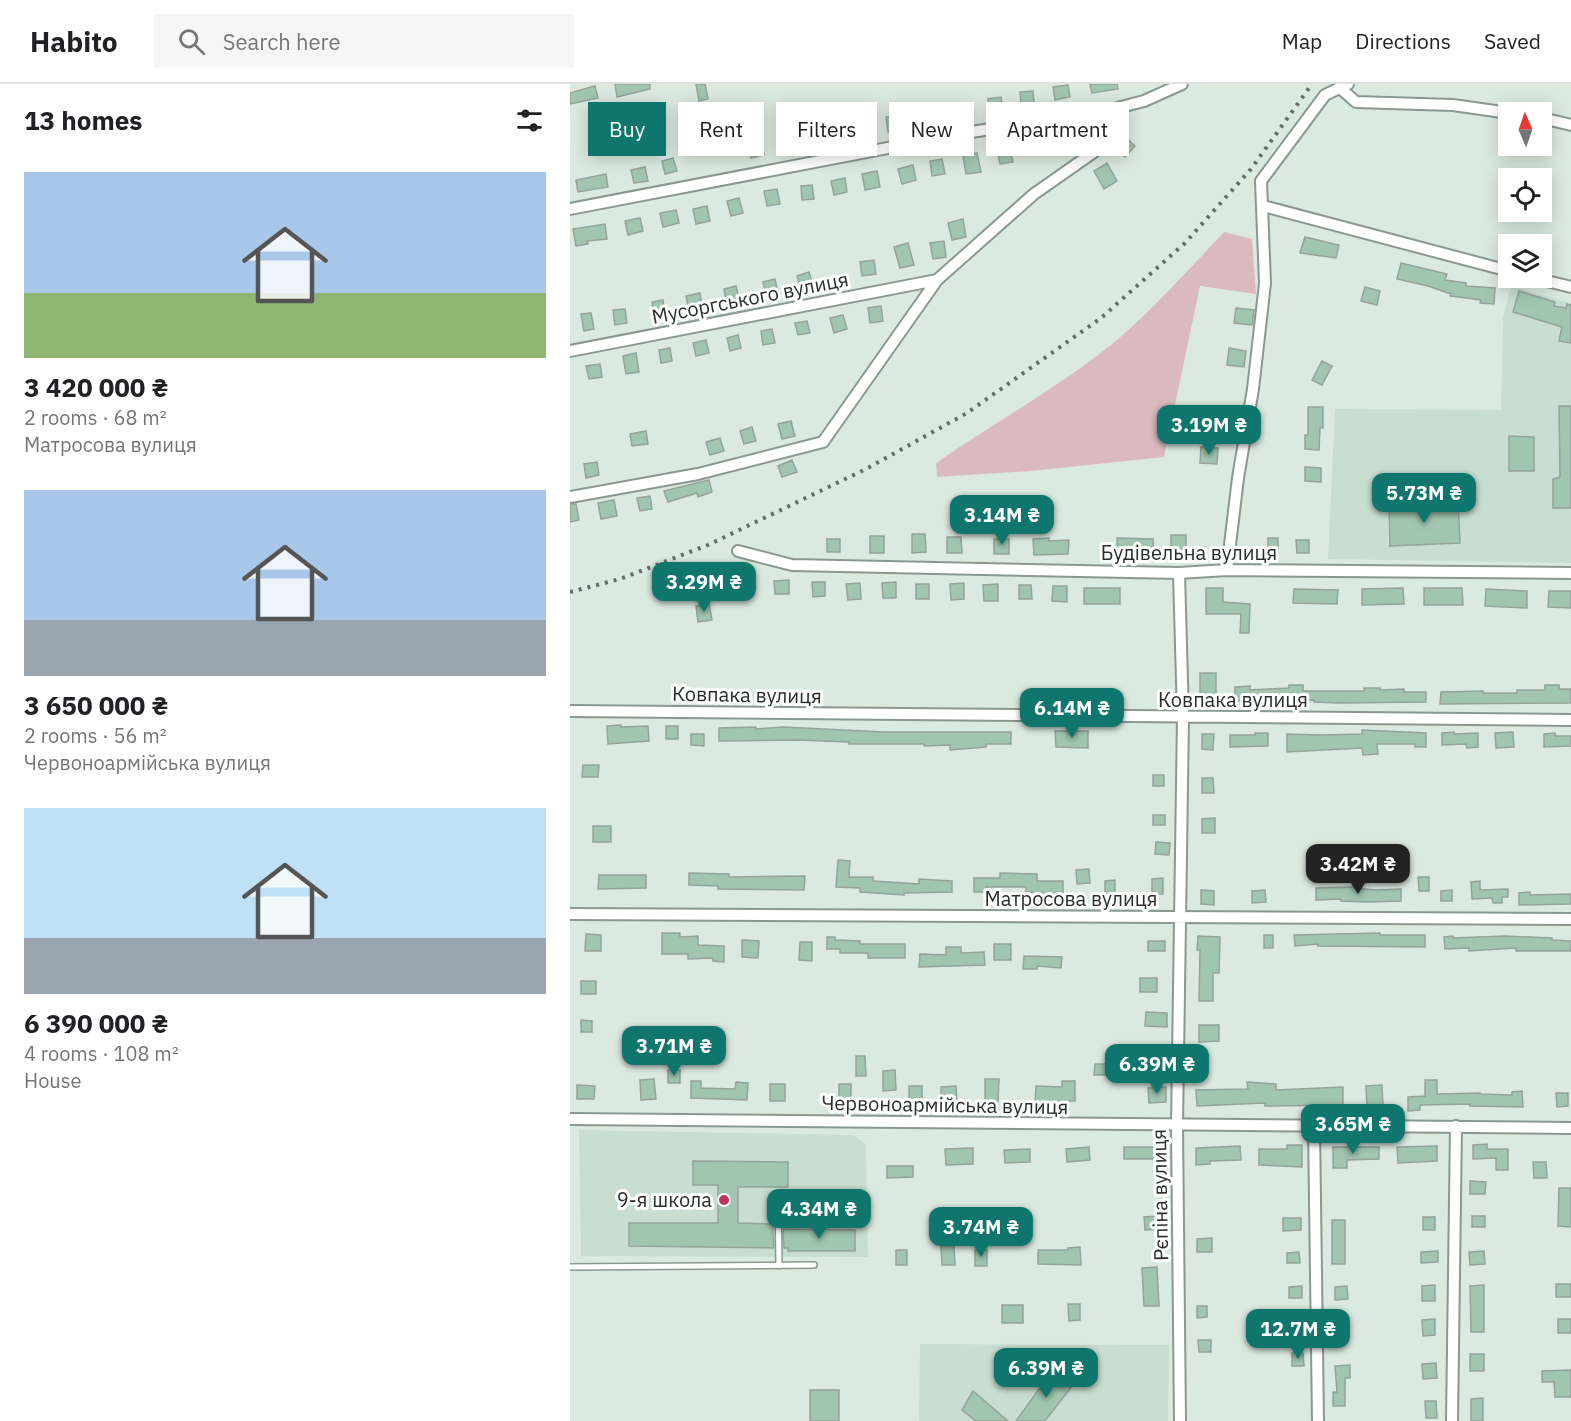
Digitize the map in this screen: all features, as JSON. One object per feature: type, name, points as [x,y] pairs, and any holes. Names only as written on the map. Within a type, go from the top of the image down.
[{"type":"street","points":[[1129,105],[1144,101],[1182,84]]},
{"type":"street","points":[[1227,570],[1238,478],[1253,389],[1265,283],[1261,181],[1325,95],[1344,86],[1356,102],[1453,105],[1498,111]]},
{"type":"street","points":[[1552,120],[1571,125]]},
{"type":"street","points":[[570,209],[986,130]]},
{"type":"street","points":[[570,497],[698,474],[822,442],[936,280],[1034,194],[1088,156]]},
{"type":"street","points":[[1263,206],[1498,268]]},
{"type":"street","name":"Мусоргського вулиця","points":[[570,351],[936,280]]},
{"type":"street","points":[[1552,282],[1571,287]]},
{"type":"street","name":"Будівельна вулиця","points":[[738,551],[792,566],[1179,573],[1227,570],[1571,573]]},
{"type":"street","name":"Рєпіна вулиця","points":[[1179,573],[1183,717],[1177,1126],[1180,1421]]},
{"type":"street","name":"Ковпака вулиця","points":[[570,711],[1571,720]]},
{"type":"street","name":"Матросова вулиця","points":[[570,914],[1571,919]]},
{"type":"street","name":"Червоноармійська вулиця","points":[[570,1119],[1571,1128]]},
{"type":"street","points":[[1314,1126],[1318,1421]]},
{"type":"street","points":[[1452,1421],[1456,1126]]},
{"type":"lane","points":[[777,1195],[779,1266]]},
{"type":"lane","points":[[570,1267],[814,1265]]},
{"type":"shaded area","points":[[1224,232],[1252,239],[1256,294],[1200,286],[1164,457],[1031,471],[937,477],[936,463],[1047,391],[1111,345],[1155,304]]},
{"type":"shaded area","points":[[1510,288],[1518,288],[1571,303],[1571,563],[1328,559],[1335,409],[1501,410],[1503,318]]},
{"type":"shaded area","name":"9-я школа","points":[[579,1130],[853,1135],[866,1144],[868,1257],[581,1256]]},
{"type":"shaded area","points":[[920,1344],[1169,1345],[1168,1421],[919,1421]]},
{"type":"building","points":[[615,84],[650,84],[650,89],[617,97]]},
{"type":"building","points":[[696,84],[705,84],[708,99],[699,101]]},
{"type":"building","points":[[1090,84],[1117,84],[1118,89],[1092,93]]},
{"type":"building","points":[[1068,85],[1070,97],[1055,100],[1053,87]]},
{"type":"building","points":[[595,86],[598,98],[570,104],[570,93]]},
{"type":"building","points":[[1033,91],[1034,102],[1021,102],[1020,92]]},
{"type":"building","points":[[1001,97],[1002,102],[988,102],[988,99]]},
{"type":"building","points":[[889,116],[889,132],[888,132],[886,117]]},
{"type":"building","points":[[1129,140],[1135,146],[1129,153]]},
{"type":"building","points":[[977,153],[981,172],[966,174],[963,156],[974,156]]},
{"type":"building","points":[[998,156],[1012,156],[1013,162],[1000,164]]},
{"type":"building","points":[[673,158],[677,171],[665,174],[662,161]]},
{"type":"building","points":[[942,159],[945,174],[932,176],[930,161]]},
{"type":"building","points":[[1107,163],[1117,181],[1104,189],[1094,171]]},
{"type":"building","points":[[913,165],[916,180],[902,184],[898,169]]},
{"type":"building","points":[[645,167],[648,181],[634,183],[631,170]]},
{"type":"building","points":[[877,171],[880,187],[865,190],[862,174]]},
{"type":"building","points":[[606,174],[608,187],[578,192],[576,180]]},
{"type":"building","points":[[845,178],[847,192],[834,195],[831,181]]},
{"type":"building","points":[[812,185],[814,199],[802,200],[801,186]]},
{"type":"building","points":[[777,189],[780,204],[767,206],[764,191]]},
{"type":"building","points":[[739,198],[743,213],[731,216],[727,201]]},
{"type":"building","points":[[707,206],[710,221],[696,224],[693,209]]},
{"type":"building","points":[[676,210],[679,223],[663,227],[660,213]]},
{"type":"building","points":[[640,218],[643,231],[628,235],[625,221]]},
{"type":"building","points":[[963,219],[966,237],[952,240],[948,223]]},
{"type":"building","points":[[605,224],[607,239],[587,241],[588,244],[576,246],[573,229]]},
{"type":"building","points":[[1305,237],[1339,245],[1336,258],[1300,253]]},
{"type":"building","points":[[944,241],[946,257],[933,259],[930,243]]},
{"type":"building","points":[[908,243],[914,265],[900,268],[894,247]]},
{"type":"building","points":[[874,260],[876,274],[862,276],[860,262]]},
{"type":"building","points":[[1401,263],[1447,274],[1445,280],[1466,283],[1466,286],[1495,288],[1494,304],[1450,296],[1451,294],[1428,286],[1397,279]]},
{"type":"building","points":[[809,272],[813,285],[801,289],[797,276]]},
{"type":"building","points":[[775,279],[778,292],[766,295],[763,282]]},
{"type":"building","points":[[736,286],[739,298],[726,301],[724,289]]},
{"type":"building","points":[[1365,287],[1380,291],[1377,305],[1361,301]]},
{"type":"building","points":[[1519,291],[1555,302],[1554,306],[1566,308],[1567,304],[1571,305],[1571,343],[1559,341],[1562,327],[1513,312]]},
{"type":"building","points":[[700,293],[702,307],[689,310],[686,296]]},
{"type":"building","points":[[663,300],[665,314],[654,315],[652,302]]},
{"type":"building","points":[[881,306],[883,321],[870,323],[868,308]]},
{"type":"building","points":[[1236,308],[1254,310],[1252,325],[1234,323]]},
{"type":"building","points":[[625,309],[627,323],[615,325],[613,310]]},
{"type":"building","points":[[591,313],[594,329],[584,331],[581,314]]},
{"type":"building","points":[[843,315],[847,329],[834,333],[830,318]]},
{"type":"building","points":[[807,321],[810,333],[798,335],[795,323]]},
{"type":"building","points":[[772,329],[775,343],[763,345],[761,331]]},
{"type":"building","points":[[738,335],[741,348],[730,351],[727,338]]},
{"type":"building","points":[[706,340],[709,353],[696,356],[693,343]]},
{"type":"building","points":[[670,348],[672,361],[661,363],[659,350]]},
{"type":"building","points":[[1229,348],[1246,351],[1244,367],[1227,365]]},
{"type":"building","points":[[636,353],[639,372],[626,374],[623,356]]},
{"type":"building","points":[[1322,361],[1332,366],[1322,385],[1312,380]]},
{"type":"building","points":[[600,364],[602,377],[589,379],[586,366]]},
{"type":"building","points":[[1559,406],[1571,406],[1571,508],[1553,508],[1553,479],[1560,477]]},
{"type":"building","points":[[1308,407],[1323,407],[1323,428],[1320,428],[1319,450],[1305,449],[1305,435],[1308,435]]},
{"type":"building","points":[[1213,412],[1229,414],[1227,428],[1210,425]]},
{"type":"building","points":[[791,421],[795,436],[782,439],[778,424]]},
{"type":"building","points":[[752,427],[756,441],[744,444],[740,431]]},
{"type":"building","points":[[646,431],[648,444],[632,446],[630,434]]},
{"type":"building","points":[[1509,436],[1534,437],[1534,471],[1509,471]]},
{"type":"building","points":[[720,438],[724,451],[710,455],[706,442]]},
{"type":"building","points":[[1201,447],[1218,448],[1217,464],[1200,463]]},
{"type":"building","points":[[792,460],[797,472],[782,477],[778,466]]},
{"type":"building","points":[[597,462],[599,475],[586,478],[584,464]]},
{"type":"building","points":[[1305,467],[1321,468],[1321,482],[1305,481]]},
{"type":"building","points":[[709,480],[712,492],[698,497],[697,493],[668,502],[664,491]]},
{"type":"building","points":[[650,496],[652,509],[640,511],[637,498]]},
{"type":"building","points":[[614,500],[617,516],[601,519],[598,503]]},
{"type":"building","points":[[1458,501],[1460,543],[1390,546],[1389,504]]},
{"type":"building","points":[[570,504],[576,504],[579,520],[570,522]]},
{"type":"building","points":[[912,534],[925,534],[926,552],[912,553]]},
{"type":"building","points":[[1171,535],[1186,535],[1186,554],[1171,555]]},
{"type":"building","points":[[870,536],[884,536],[884,553],[870,553]]},
{"type":"building","points":[[947,537],[961,537],[962,553],[947,553]]},
{"type":"building","points":[[1049,538],[1049,541],[1069,540],[1068,554],[1034,555],[1033,539]]},
{"type":"building","points":[[1117,538],[1153,539],[1154,554],[1117,556]]},
{"type":"building","points":[[1268,538],[1278,538],[1278,554],[1268,554]]},
{"type":"building","points":[[827,539],[840,539],[840,552],[827,552]]},
{"type":"building","points":[[994,539],[1009,539],[1009,554],[994,554]]},
{"type":"building","points":[[1296,540],[1309,540],[1309,553],[1297,553]]},
{"type":"building","points":[[789,580],[789,594],[775,594],[774,581]]},
{"type":"building","points":[[812,582],[825,582],[825,596],[813,597]]},
{"type":"building","points":[[896,582],[896,598],[883,598],[882,583]]},
{"type":"building","points":[[748,583],[749,596],[739,597],[738,584]]},
{"type":"building","points":[[860,583],[861,599],[848,600],[846,584]]},
{"type":"building","points":[[964,583],[964,599],[951,600],[950,584]]},
{"type":"building","points":[[916,584],[929,584],[929,599],[916,599]]},
{"type":"building","points":[[998,584],[998,601],[984,601],[983,585]]},
{"type":"building","points":[[1019,585],[1031,585],[1032,599],[1019,599]]},
{"type":"building","points":[[1053,586],[1067,586],[1067,602],[1052,601]]},
{"type":"building","points":[[1084,588],[1120,588],[1120,604],[1084,604]]},
{"type":"building","points":[[1206,588],[1223,588],[1223,602],[1250,604],[1249,633],[1240,633],[1241,614],[1206,614]]},
{"type":"building","points":[[1403,588],[1404,604],[1362,605],[1362,589]]},
{"type":"building","points":[[1424,588],[1462,588],[1463,605],[1424,605]]},
{"type":"building","points":[[1294,589],[1338,590],[1337,604],[1293,603]]},
{"type":"building","points":[[1486,589],[1527,591],[1527,608],[1485,606]]},
{"type":"building","points":[[1549,591],[1571,591],[1571,608],[1548,607]]},
{"type":"building","points":[[709,604],[712,620],[698,622],[696,606]]},
{"type":"building","points":[[1200,673],[1216,673],[1216,700],[1200,700]]},
{"type":"building","points":[[1289,685],[1303,685],[1303,691],[1404,689],[1404,692],[1426,692],[1426,702],[1235,701],[1235,687],[1250,686],[1250,690],[1289,688]]},
{"type":"building","points":[[1545,685],[1559,685],[1559,689],[1571,689],[1571,703],[1440,704],[1441,692],[1517,693],[1517,690],[1545,690]]},
{"type":"building","points":[[621,725],[621,727],[648,726],[649,741],[608,744],[607,726]]},
{"type":"building","points":[[666,726],[678,726],[678,739],[666,739]]},
{"type":"building","points":[[756,727],[756,729],[783,727],[884,732],[1011,732],[1011,744],[986,744],[986,747],[950,750],[950,745],[849,744],[849,742],[797,740],[719,741],[719,728]]},
{"type":"building","points":[[1362,730],[1426,733],[1426,747],[1415,747],[1415,744],[1377,744],[1378,754],[1363,755],[1362,748],[1287,752],[1287,734],[1362,734]]},
{"type":"building","points":[[1055,731],[1088,731],[1088,748],[1056,747]]},
{"type":"building","points":[[1454,732],[1454,734],[1478,733],[1478,747],[1467,748],[1466,744],[1442,745],[1442,733]]},
{"type":"building","points":[[1513,732],[1514,747],[1496,748],[1495,733]]},
{"type":"building","points":[[1255,733],[1268,733],[1268,746],[1230,747],[1230,735],[1255,735]]},
{"type":"building","points":[[1555,733],[1555,736],[1571,736],[1571,746],[1544,747],[1544,734]]},
{"type":"building","points":[[691,734],[704,734],[704,746],[691,745]]},
{"type":"building","points":[[1202,734],[1214,734],[1213,750],[1202,749]]},
{"type":"building","points":[[583,765],[599,765],[598,777],[582,777]]},
{"type":"building","points":[[1153,775],[1164,775],[1164,786],[1153,786]]},
{"type":"building","points":[[1202,778],[1213,778],[1214,793],[1202,793]]},
{"type":"building","points":[[1153,815],[1165,815],[1165,825],[1153,825]]},
{"type":"building","points":[[1215,818],[1215,833],[1202,833],[1202,819]]},
{"type":"building","points":[[593,826],[611,826],[611,842],[593,842]]},
{"type":"building","points":[[1156,842],[1170,843],[1169,855],[1155,854]]},
{"type":"building","points":[[838,860],[850,861],[849,877],[873,877],[873,881],[919,884],[919,879],[952,881],[952,892],[904,893],[904,895],[860,892],[860,888],[836,887]]},
{"type":"building","points":[[1089,869],[1090,883],[1077,884],[1076,870]]},
{"type":"building","points":[[689,873],[729,874],[729,877],[805,876],[804,890],[718,889],[718,886],[689,885]]},
{"type":"building","points":[[1000,873],[1037,874],[1037,881],[1063,881],[1063,894],[1026,892],[1026,887],[986,887],[987,892],[974,892],[974,878],[1000,878]]},
{"type":"building","points":[[599,875],[646,875],[646,888],[598,889]]},
{"type":"building","points":[[1418,877],[1429,877],[1429,891],[1419,891]]},
{"type":"building","points":[[1163,878],[1163,894],[1152,894],[1152,879]]},
{"type":"building","points":[[1115,880],[1115,893],[1105,894],[1105,881]]},
{"type":"building","points":[[1480,881],[1480,890],[1508,889],[1508,897],[1502,897],[1502,903],[1493,903],[1492,898],[1472,899],[1471,882]]},
{"type":"building","points":[[1354,887],[1376,890],[1401,889],[1401,901],[1316,900],[1316,888]]},
{"type":"building","points":[[1201,890],[1214,891],[1214,905],[1201,904]]},
{"type":"building","points":[[1265,890],[1266,902],[1252,903],[1252,891]]},
{"type":"building","points":[[1452,890],[1452,901],[1441,901],[1441,891]]},
{"type":"building","points":[[1530,892],[1530,895],[1571,894],[1571,904],[1519,905],[1519,893]]},
{"type":"building","points":[[662,933],[680,933],[680,937],[698,936],[698,945],[724,946],[724,962],[713,961],[713,958],[688,959],[688,954],[662,954]]},
{"type":"building","points":[[1380,933],[1380,935],[1425,935],[1425,947],[1318,946],[1318,944],[1295,946],[1294,935]]},
{"type":"building","points":[[586,934],[601,935],[601,951],[585,951]]},
{"type":"building","points":[[1264,935],[1273,935],[1273,948],[1264,948]]},
{"type":"building","points":[[1198,936],[1220,937],[1219,973],[1213,973],[1213,1001],[1199,1001]]},
{"type":"building","points":[[1453,936],[1453,938],[1505,936],[1552,938],[1552,940],[1571,941],[1571,951],[1516,951],[1516,948],[1469,951],[1469,948],[1445,949],[1444,937]]},
{"type":"building","points":[[827,937],[835,937],[835,940],[860,941],[860,944],[905,944],[905,958],[868,958],[868,953],[840,953],[840,949],[827,949]]},
{"type":"building","points":[[742,940],[759,941],[758,958],[742,957]]},
{"type":"building","points":[[1148,941],[1165,941],[1165,951],[1148,951]]},
{"type":"building","points":[[800,942],[812,942],[812,961],[799,960]]},
{"type":"building","points":[[994,944],[1011,944],[1011,960],[994,960]]},
{"type":"building","points":[[946,947],[961,947],[961,953],[984,952],[985,965],[919,967],[920,954],[946,955]]},
{"type":"building","points":[[1024,956],[1062,957],[1061,968],[1037,966],[1037,969],[1023,969]]},
{"type":"building","points":[[1140,978],[1157,978],[1157,992],[1140,992]]},
{"type":"building","points":[[581,981],[596,981],[596,994],[581,994]]},
{"type":"building","points":[[1146,1012],[1167,1013],[1167,1027],[1145,1026]]},
{"type":"building","points":[[581,1020],[592,1021],[592,1032],[581,1032]]},
{"type":"building","points":[[1199,1025],[1219,1025],[1219,1041],[1199,1042]]},
{"type":"building","points":[[1157,1050],[1158,1065],[1141,1066],[1140,1051]]},
{"type":"building","points":[[856,1056],[865,1056],[866,1076],[856,1076]]},
{"type":"building","points":[[1095,1064],[1106,1064],[1106,1075],[1094,1075]]},
{"type":"building","points":[[668,1070],[680,1070],[680,1083],[668,1083]]},
{"type":"building","points":[[895,1070],[896,1090],[883,1091],[883,1071]]},
{"type":"building","points":[[654,1079],[656,1099],[641,1100],[640,1080]]},
{"type":"building","points":[[985,1079],[999,1079],[998,1102],[985,1101]]},
{"type":"building","points":[[1425,1080],[1437,1080],[1437,1094],[1512,1095],[1512,1092],[1522,1091],[1523,1107],[1470,1106],[1470,1104],[1420,1105],[1420,1110],[1408,1111],[1408,1097],[1425,1096]]},
{"type":"building","points":[[691,1081],[701,1081],[701,1088],[735,1089],[736,1082],[748,1083],[747,1100],[691,1098]]},
{"type":"building","points":[[1062,1081],[1075,1081],[1075,1101],[1035,1102],[1036,1086],[1062,1087]]},
{"type":"building","points":[[1247,1082],[1276,1084],[1276,1090],[1343,1087],[1343,1105],[1265,1106],[1265,1103],[1197,1106],[1196,1090],[1248,1089]]},
{"type":"building","points":[[770,1084],[785,1084],[785,1101],[770,1101]]},
{"type":"building","points":[[839,1084],[851,1084],[851,1103],[839,1103]]},
{"type":"building","points":[[577,1085],[595,1086],[594,1099],[577,1099]]},
{"type":"building","points":[[1382,1085],[1383,1107],[1367,1107],[1366,1086]]},
{"type":"building","points":[[909,1086],[922,1086],[922,1100],[909,1100]]},
{"type":"building","points":[[956,1086],[957,1102],[941,1102],[941,1087]]},
{"type":"building","points":[[1166,1087],[1166,1102],[1149,1103],[1148,1088]]},
{"type":"building","points":[[1556,1093],[1568,1093],[1568,1106],[1557,1107]]},
{"type":"building","points":[[1487,1144],[1487,1149],[1508,1149],[1508,1170],[1496,1170],[1496,1158],[1473,1159],[1473,1145]]},
{"type":"building","points":[[1287,1145],[1302,1145],[1302,1167],[1259,1165],[1259,1149],[1287,1149]]},
{"type":"building","points":[[1240,1146],[1241,1160],[1210,1161],[1210,1164],[1196,1165],[1196,1148]]},
{"type":"building","points":[[1437,1146],[1437,1161],[1398,1163],[1397,1147]]},
{"type":"building","points":[[1089,1147],[1090,1160],[1067,1162],[1066,1149]]},
{"type":"building","points":[[1124,1147],[1154,1147],[1154,1159],[1124,1159]]},
{"type":"building","points":[[1333,1147],[1379,1147],[1379,1159],[1347,1160],[1347,1168],[1333,1168]]},
{"type":"building","points":[[973,1148],[973,1164],[946,1165],[945,1149]]},
{"type":"building","points":[[1030,1149],[1030,1162],[1005,1163],[1004,1150]]},
{"type":"building","points":[[693,1161],[788,1162],[788,1187],[738,1187],[738,1223],[772,1224],[774,1248],[629,1246],[629,1223],[718,1223],[718,1185],[693,1185]]},
{"type":"building","points":[[1533,1162],[1546,1162],[1547,1178],[1534,1178]]},
{"type":"building","points":[[887,1166],[913,1166],[913,1177],[887,1178]]},
{"type":"building","points":[[1470,1181],[1486,1182],[1485,1194],[1470,1194]]},
{"type":"building","points":[[1559,1188],[1571,1188],[1571,1227],[1558,1226]]},
{"type":"building","points":[[1159,1216],[1159,1229],[1145,1230],[1144,1217]]},
{"type":"building","points":[[1472,1216],[1485,1216],[1485,1227],[1472,1227]]},
{"type":"building","points":[[1423,1217],[1435,1217],[1435,1230],[1423,1230]]},
{"type":"building","points":[[1283,1218],[1301,1218],[1301,1230],[1283,1231]]},
{"type":"building","points":[[1332,1220],[1345,1220],[1345,1264],[1332,1264]]},
{"type":"building","points":[[783,1229],[855,1230],[855,1251],[788,1251],[788,1248],[784,1248]]},
{"type":"building","points":[[1212,1238],[1212,1252],[1197,1252],[1197,1239]]},
{"type":"building","points":[[941,1246],[954,1246],[955,1265],[942,1265]]},
{"type":"building","points":[[1080,1247],[1081,1265],[1038,1264],[1038,1250],[1068,1250],[1068,1248]]},
{"type":"building","points":[[896,1250],[907,1250],[907,1265],[896,1265]]},
{"type":"building","points":[[975,1250],[987,1250],[987,1266],[975,1266]]},
{"type":"building","points":[[1438,1251],[1438,1262],[1421,1263],[1421,1252]]},
{"type":"building","points":[[1484,1251],[1485,1264],[1470,1265],[1469,1252]]},
{"type":"building","points":[[1299,1252],[1300,1263],[1287,1263],[1287,1253]]},
{"type":"building","points":[[1157,1267],[1159,1306],[1144,1306],[1142,1268]]},
{"type":"building","points":[[1556,1284],[1571,1284],[1571,1297],[1556,1297]]},
{"type":"building","points":[[1435,1285],[1435,1301],[1422,1301],[1422,1286]]},
{"type":"building","points":[[1484,1285],[1484,1332],[1471,1332],[1470,1286]]},
{"type":"building","points":[[1302,1286],[1302,1298],[1289,1298],[1289,1287]]},
{"type":"building","points":[[1347,1286],[1348,1299],[1335,1300],[1335,1287]]},
{"type":"building","points":[[1068,1304],[1080,1304],[1080,1320],[1069,1321]]},
{"type":"building","points":[[1002,1305],[1023,1305],[1023,1323],[1002,1323]]},
{"type":"building","points":[[1197,1306],[1207,1306],[1207,1317],[1197,1318]]},
{"type":"building","points":[[1435,1319],[1435,1335],[1423,1336],[1422,1320]]},
{"type":"building","points":[[1558,1319],[1571,1319],[1571,1333],[1558,1333]]},
{"type":"building","points":[[1290,1320],[1303,1320],[1303,1332],[1291,1333]]},
{"type":"building","points":[[1334,1320],[1347,1320],[1347,1332],[1334,1332]]},
{"type":"building","points":[[1198,1340],[1211,1340],[1211,1352],[1199,1352]]},
{"type":"building","points":[[1292,1353],[1303,1353],[1304,1366],[1292,1366]]},
{"type":"building","points":[[1470,1354],[1484,1354],[1484,1371],[1470,1371]]},
{"type":"building","points":[[1436,1363],[1437,1378],[1423,1379],[1422,1364]]},
{"type":"building","points":[[1350,1365],[1350,1378],[1345,1378],[1345,1406],[1333,1406],[1333,1392],[1337,1392],[1335,1366]]},
{"type":"building","points":[[1571,1370],[1571,1397],[1555,1397],[1554,1382],[1542,1382],[1542,1371]]},
{"type":"building","points":[[1052,1371],[1073,1385],[1045,1421],[1016,1421]]},
{"type":"building","points":[[810,1390],[839,1390],[839,1421],[810,1421]]},
{"type":"building","points":[[973,1391],[1008,1421],[976,1421],[962,1410]]},
{"type":"building","points":[[1483,1398],[1483,1421],[1471,1421],[1471,1399]]},
{"type":"building","points":[[1425,1401],[1436,1401],[1437,1418],[1426,1418]]},
{"type":"railway","points":[[570,592],[620,579],[708,545],[866,469],[967,413],[1101,318],[1185,243],[1251,169],[1312,84]]},
{"type":"place","name":"9-я школа","points":[[724,1200]]}]
